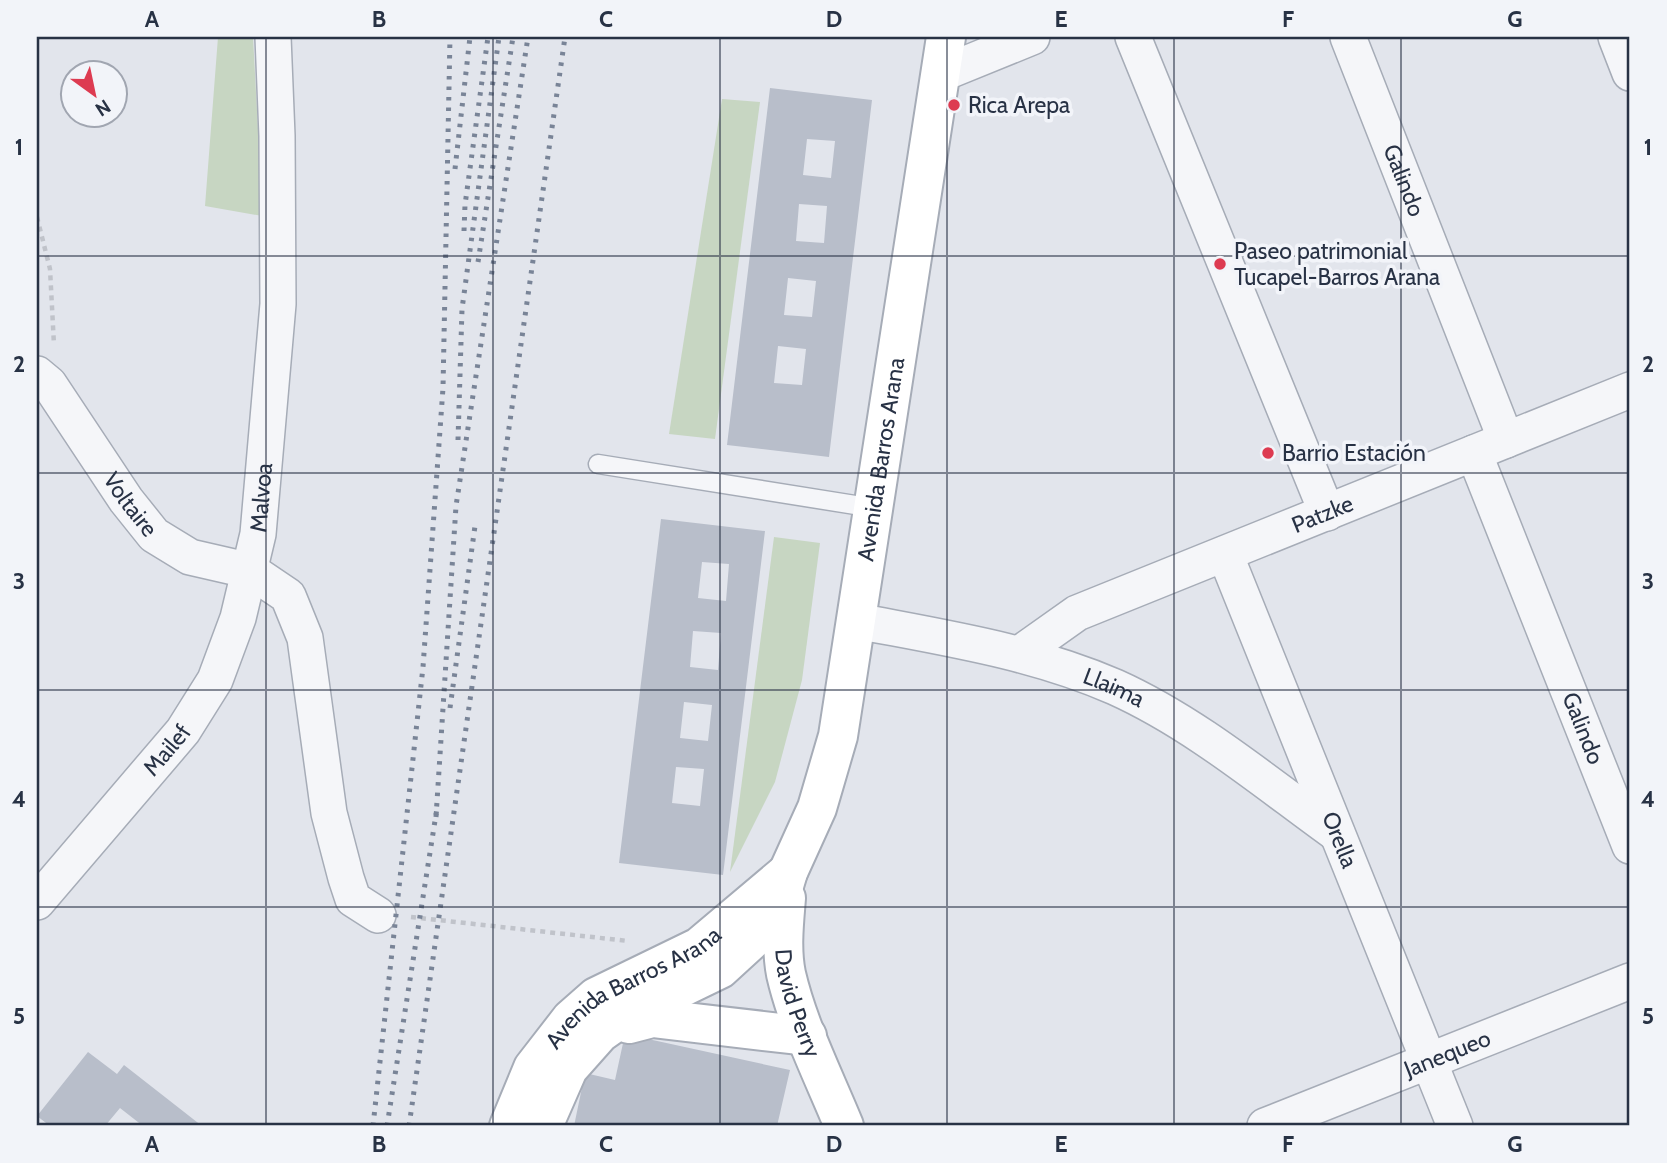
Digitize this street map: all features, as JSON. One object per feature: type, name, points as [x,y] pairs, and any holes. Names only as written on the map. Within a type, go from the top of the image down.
[{"type":"main road","name":"Avenida Barros Arana","points":[[542,1126],[568,1069],[600,1033],[627,1014],[720,969],[745,950],[767,926],[777,909],[788,872],[829,772],[838,736],[857,621],[946,37]]},
{"type":"main road","name":"Avenida Barros Arana","points":[[509,1126],[533,1068],[571,1018],[596,997],[699,947],[788,872]]},
{"type":"main road","name":"David Perry","points":[[788,872],[783,935],[786,973],[807,1036],[844,1126]]},
{"type":"main road","points":[[600,1033],[652,1018],[807,1036]]},
{"type":"street","name":"Malvoa","points":[[251,572],[258,534],[278,304],[278,161],[273,37]]},
{"type":"street","points":[[941,74],[1032,37]]},
{"type":"street","points":[[1133,37],[1327,513]]},
{"type":"street","name":"Galindo","points":[[1348,37],[1506,440]]},
{"type":"street","points":[[1616,37],[1630,73]]},
{"type":"street","name":"Voltaire","points":[[43,379],[126,500],[154,535],[190,557],[251,572]]},
{"type":"street","name":"Patzke","points":[[1022,652],[1077,613],[1630,390]]},
{"type":"street","name":"Galindo","points":[[1474,453],[1630,846]]},
{"type":"street","name":"Orella","points":[[1224,554],[1455,1126]]},
{"type":"street","name":"Mailef","points":[[37,902],[183,731],[215,680],[238,618],[251,572]]},
{"type":"street","points":[[251,572],[288,596],[305,638],[329,813],[339,852],[353,899],[377,915]]},
{"type":"street","name":"Llaima","points":[[857,621],[1022,652],[1116,688],[1197,733],[1337,834]]},
{"type":"street","name":"Janequeo","points":[[1265,1126],[1630,981]]},
{"type":"lane","points":[[598,464],[874,508]]},
{"type":"path","points":[[37,217],[54,297],[54,354],[43,379]]},
{"type":"path","points":[[377,915],[440,919],[637,942]]},
{"type":"green space","points":[[218,37],[253,37],[260,166],[268,217],[205,206]]},
{"type":"green space","points":[[722,99],[760,102],[715,439],[669,434]]},
{"type":"green space","points":[[774,537],[820,543],[802,680],[775,782],[730,872]]},
{"type":"building","points":[[770,88],[872,100],[829,457],[727,445]],"holes":[[[807,139],[835,141],[831,178],[803,175]],[[799,204],[827,206],[824,243],[796,241]],[[788,278],[816,281],[812,317],[784,315]],[[778,346],[806,349],[802,385],[774,383]]]},
{"type":"building","points":[[661,519],[765,531],[723,875],[619,863]],"holes":[[[702,562],[729,564],[726,601],[698,598]],[[693,631],[721,633],[718,670],[690,667]],[[684,702],[712,705],[708,741],[680,738]],[[676,767],[704,769],[700,806],[672,803]]]},
{"type":"building","points":[[625,1034],[790,1070],[777,1126],[574,1126],[585,1073],[615,1080]]},
{"type":"building","points":[[88,1052],[117,1074],[124,1065],[202,1126],[143,1126],[120,1108],[105,1126],[50,1126],[37,1116]]},
{"type":"railway","points":[[373,1126],[423,667],[443,388],[450,37]]},
{"type":"railway","points":[[455,169],[470,37]]},
{"type":"railway","points":[[464,231],[465,205],[488,37]]},
{"type":"railway","points":[[458,440],[462,309],[499,37]]},
{"type":"railway","points":[[478,262],[513,37]]},
{"type":"railway","points":[[436,817],[456,506],[528,37]]},
{"type":"railway","points":[[409,1126],[565,37]]},
{"type":"railway","points":[[450,708],[475,526]]},
{"type":"railway","points":[[387,1126],[437,808]]},
{"type":"place","name":"Rica Arepa","points":[[954,105]]},
{"type":"place","name":"Paseo patrimonial Tucapel-Barros Arana","points":[[1220,264]]},
{"type":"place","name":"Barrio Estación","points":[[1268,453]]}]
